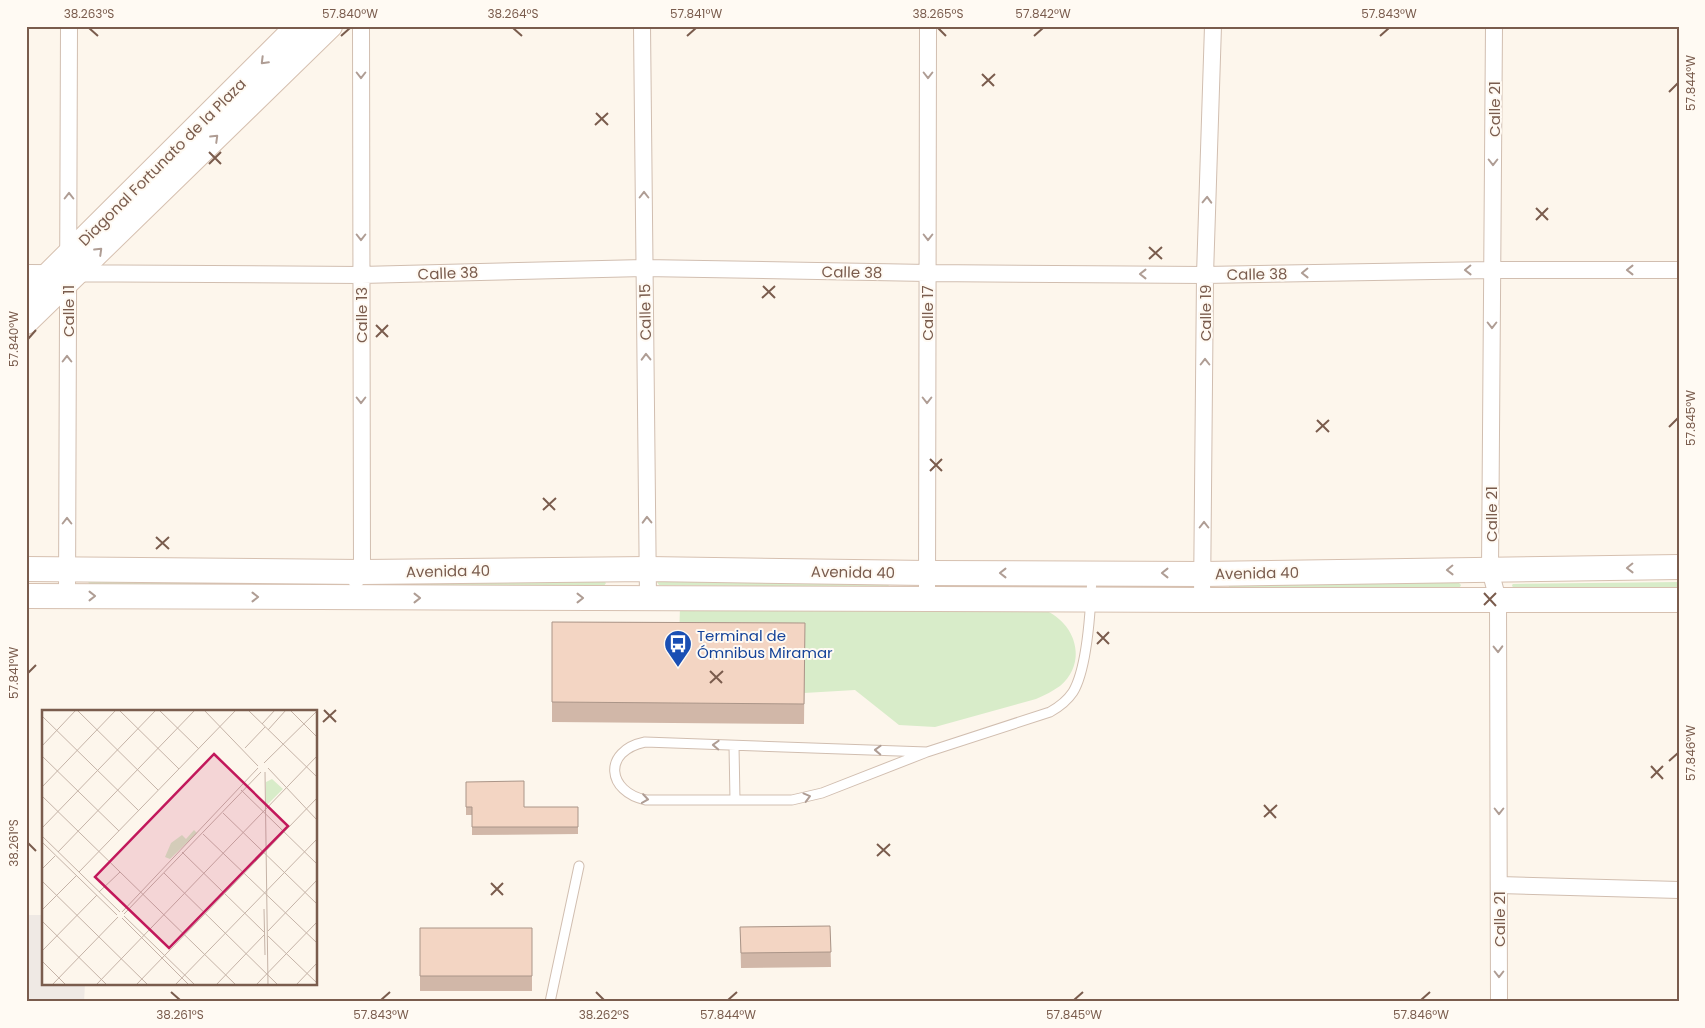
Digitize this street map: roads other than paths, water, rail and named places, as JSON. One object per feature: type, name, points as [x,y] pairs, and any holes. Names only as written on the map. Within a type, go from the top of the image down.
[{"type":"main road","name":"Diagonal Fortunato de la Plaza","points":[[26,322],[66,271],[298,26]]},
{"type":"main road","name":"Diagonal Fortunato de la Plaza","points":[[26,297],[66,271],[330,26]]},
{"type":"main road","name":"Avenida 40","points":[[26,569],[362,572],[648,568],[927,573],[1203,574],[1679,567]]},
{"type":"main road","name":"Avenida 40","points":[[26,596],[927,600],[1679,600]]},
{"type":"street","name":"Calle 11","points":[[67,596],[66,271],[69,26]]},
{"type":"street","name":"Calle 13","points":[[361,26],[362,572]]},
{"type":"street","name":"Calle 15","points":[[642,26],[648,598]]},
{"type":"street","name":"Calle 17","points":[[927,600],[928,26]]},
{"type":"street","name":"Calle 19","points":[[1202,600],[1205,275],[1213,26]]},
{"type":"street","name":"Calle 21","points":[[1494,26],[1490,570],[1498,600],[1499,1002]]},
{"type":"street","name":"Calle 38","points":[[26,273],[66,271],[361,276],[644,268],[1205,275],[1492,270],[1679,270]]},
{"type":"street","points":[[343,598],[362,572]]},
{"type":"street","points":[[1499,885],[1679,890]]},
{"type":"lane","points":[[927,752],[644,742],[633,745],[623,752],[616,760],[614,770],[617,781],[626,792],[646,800],[792,800],[822,793],[927,752],[1036,718],[1061,705],[1073,692],[1079,678],[1084,660],[1092,573]]},
{"type":"lane","points":[[734,746],[734,800]]},
{"type":"lane","points":[[550,1002],[579,866]]},
{"type":"place","name":"Terminal de Ómnibus Miramar","points":[[678,668]]}]
